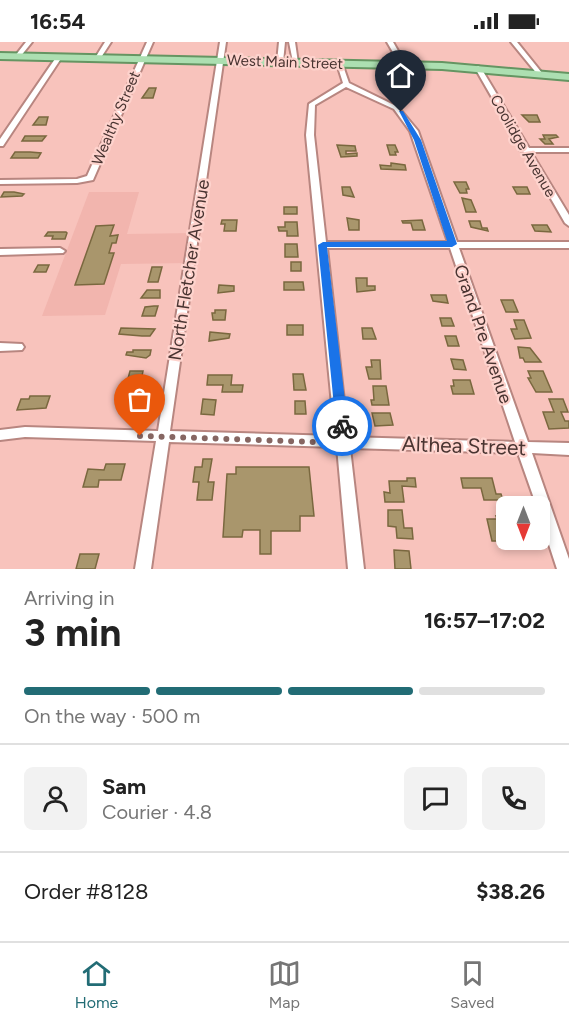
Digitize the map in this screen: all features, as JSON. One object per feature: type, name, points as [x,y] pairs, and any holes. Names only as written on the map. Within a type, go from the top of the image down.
[{"type":"main road","name":"West Main Street","points":[[0,56],[403,65],[478,68],[569,77]]},
{"type":"street","points":[[18,56],[30,42]]},
{"type":"street","points":[[98,58],[108,42]]},
{"type":"street","name":"Wealthy Street","points":[[0,182],[77,181],[90,178],[150,42]]},
{"type":"street","name":"North Fletcher Avenue","points":[[142,569],[223,42]]},
{"type":"street","points":[[280,62],[282,42]]},
{"type":"street","points":[[291,42],[296,62]]},
{"type":"street","points":[[385,65],[389,54],[389,42]]},
{"type":"street","points":[[389,42],[403,65]]},
{"type":"street","points":[[514,42],[540,74]]},
{"type":"street","points":[[0,144],[59,57]]},
{"type":"street","points":[[340,64],[346,84],[337,91],[313,102],[310,135],[356,569]]},
{"type":"street","name":"Coolidge Avenue","points":[[478,68],[524,150],[569,223]]},
{"type":"street","name":"Grand Pre Avenue","points":[[346,84],[393,106],[410,124],[565,569]]},
{"type":"street","points":[[524,150],[569,150]]},
{"type":"street","points":[[323,245],[569,245]]},
{"type":"street","points":[[0,252],[60,251]]},
{"type":"street","points":[[0,347],[18,347]]},
{"type":"street","name":"Althea Street","points":[[0,435],[25,432],[569,449]]},
{"type":"shaded area","points":[[89,192],[139,192],[127,234],[194,233],[190,263],[121,264],[105,315],[42,316]]},
{"type":"building","points":[[149,88],[156,88],[153,98],[142,98]]},
{"type":"building","points":[[522,115],[537,115],[540,122],[529,122]]},
{"type":"building","points":[[39,117],[48,117],[46,125],[33,125]]},
{"type":"building","points":[[543,135],[558,137],[549,139],[553,144],[545,144],[540,139],[545,139]]},
{"type":"building","points":[[25,136],[46,136],[42,141],[22,141]]},
{"type":"building","points":[[337,145],[355,146],[356,151],[346,151],[346,154],[357,153],[357,156],[341,157]]},
{"type":"building","points":[[387,145],[395,145],[398,152],[395,152],[396,155],[390,155]]},
{"type":"building","points":[[15,152],[41,153],[38,158],[11,158]]},
{"type":"building","points":[[391,163],[405,165],[406,170],[381,169],[380,165],[391,166]]},
{"type":"building","points":[[454,182],[466,182],[469,189],[466,189],[467,193],[460,193]]},
{"type":"building","points":[[342,187],[350,187],[354,197],[343,195]]},
{"type":"building","points":[[513,187],[527,187],[530,194],[517,194]]},
{"type":"building","points":[[4,192],[14,192],[24,194],[1,197]]},
{"type":"building","points":[[462,198],[471,200],[476,212],[466,212]]},
{"type":"building","points":[[284,207],[297,207],[297,214],[284,214]]},
{"type":"building","points":[[347,218],[359,220],[359,230],[349,230]]},
{"type":"building","points":[[222,220],[237,220],[236,231],[224,231],[225,224],[221,224]]},
{"type":"building","points":[[422,220],[425,230],[413,230],[411,223],[402,221]]},
{"type":"building","points":[[469,221],[480,221],[482,228],[487,228],[488,231],[471,227]]},
{"type":"building","points":[[285,222],[297,222],[298,236],[287,236],[287,231],[279,231],[278,227],[285,227]]},
{"type":"building","points":[[114,225],[110,236],[118,235],[109,253],[114,253],[104,284],[75,285],[96,226]]},
{"type":"building","points":[[532,225],[547,225],[551,232],[535,231]]},
{"type":"building","points":[[48,232],[67,233],[65,239],[52,239],[53,236],[45,236]]},
{"type":"building","points":[[285,244],[297,244],[298,257],[285,257]]},
{"type":"building","points":[[291,262],[301,262],[301,271],[291,271]]},
{"type":"building","points":[[38,265],[49,265],[46,272],[34,272]]},
{"type":"building","points":[[152,267],[162,267],[158,282],[148,282]]},
{"type":"building","points":[[356,278],[367,278],[367,286],[375,286],[375,290],[357,292]]},
{"type":"building","points":[[284,282],[303,282],[304,290],[284,290]]},
{"type":"building","points":[[219,285],[234,286],[234,291],[218,293]]},
{"type":"building","points":[[147,290],[160,290],[160,298],[141,298]]},
{"type":"building","points":[[431,295],[446,295],[448,303],[433,301]]},
{"type":"building","points":[[501,300],[513,300],[518,312],[506,312]]},
{"type":"building","points":[[158,306],[155,316],[142,316],[145,307]]},
{"type":"building","points":[[215,310],[226,310],[225,320],[213,320],[212,313],[215,313]]},
{"type":"building","points":[[440,318],[451,318],[454,326],[442,326]]},
{"type":"building","points":[[514,320],[524,320],[531,338],[515,339],[511,329],[517,329]]},
{"type":"building","points":[[287,325],[303,325],[303,335],[287,335]]},
{"type":"building","points":[[121,328],[155,329],[150,336],[142,336],[119,334]]},
{"type":"building","points":[[362,328],[372,328],[376,339],[363,339]]},
{"type":"building","points":[[210,332],[230,334],[229,338],[209,341]]},
{"type":"building","points":[[445,336],[456,336],[459,346],[448,346]]},
{"type":"building","points":[[518,347],[530,348],[541,362],[525,362],[523,358],[520,358]]},
{"type":"building","points":[[133,350],[151,350],[150,355],[146,358],[126,355],[127,352],[133,352]]},
{"type":"building","points":[[451,359],[463,360],[466,370],[454,369]]},
{"type":"building","points":[[371,360],[380,360],[381,379],[369,379],[366,367],[372,367]]},
{"type":"building","points":[[130,371],[143,371],[140,386],[126,386]]},
{"type":"building","points":[[528,371],[543,371],[552,392],[536,392],[528,378],[531,378]]},
{"type":"building","points":[[293,374],[303,374],[306,390],[294,390]]},
{"type":"building","points":[[208,375],[232,375],[231,385],[243,385],[242,392],[222,392],[223,385],[207,385]]},
{"type":"building","points":[[453,380],[470,380],[474,394],[453,394],[451,386],[454,386]]},
{"type":"building","points":[[373,386],[386,386],[389,405],[372,405]]},
{"type":"building","points":[[30,396],[50,396],[46,408],[17,410],[21,399],[29,399]]},
{"type":"building","points":[[139,396],[137,410],[123,410],[125,397]]},
{"type":"building","points":[[203,399],[216,400],[214,415],[201,414]]},
{"type":"building","points":[[549,399],[563,399],[568,412],[561,412],[565,421],[569,421],[569,428],[549,429],[543,412],[554,412]]},
{"type":"building","points":[[295,401],[305,401],[306,414],[295,414]]},
{"type":"building","points":[[372,413],[390,413],[393,425],[375,426]]},
{"type":"building","points":[[203,459],[212,459],[208,482],[214,482],[212,500],[197,500],[199,482],[193,482],[195,467],[202,467]]},
{"type":"building","points":[[106,464],[125,464],[121,480],[99,480],[98,487],[83,487],[88,469],[104,470]]},
{"type":"building","points":[[236,467],[309,467],[314,516],[300,516],[300,531],[271,531],[271,554],[260,554],[260,530],[243,530],[242,537],[223,537],[227,474],[236,474]]},
{"type":"building","points":[[407,478],[415,478],[416,487],[402,486],[404,502],[385,502],[384,492],[390,493],[389,481],[407,481]]},
{"type":"building","points":[[461,478],[492,478],[496,494],[502,496],[496,496],[496,500],[484,500],[481,488],[463,488]]},
{"type":"building","points":[[388,510],[402,510],[404,528],[412,528],[413,539],[397,538],[396,527],[388,526]]},
{"type":"building","points":[[487,519],[496,519],[496,541],[492,541]]},
{"type":"building","points":[[394,550],[409,551],[411,569],[395,569]]},
{"type":"building","points":[[80,554],[99,554],[95,569],[76,569]]},
{"type":"way so far","points":[[140,436],[344,443],[342,426]]},
{"type":"route","points":[[342,426],[323,245],[452,244],[418,140],[401,112]]}]
